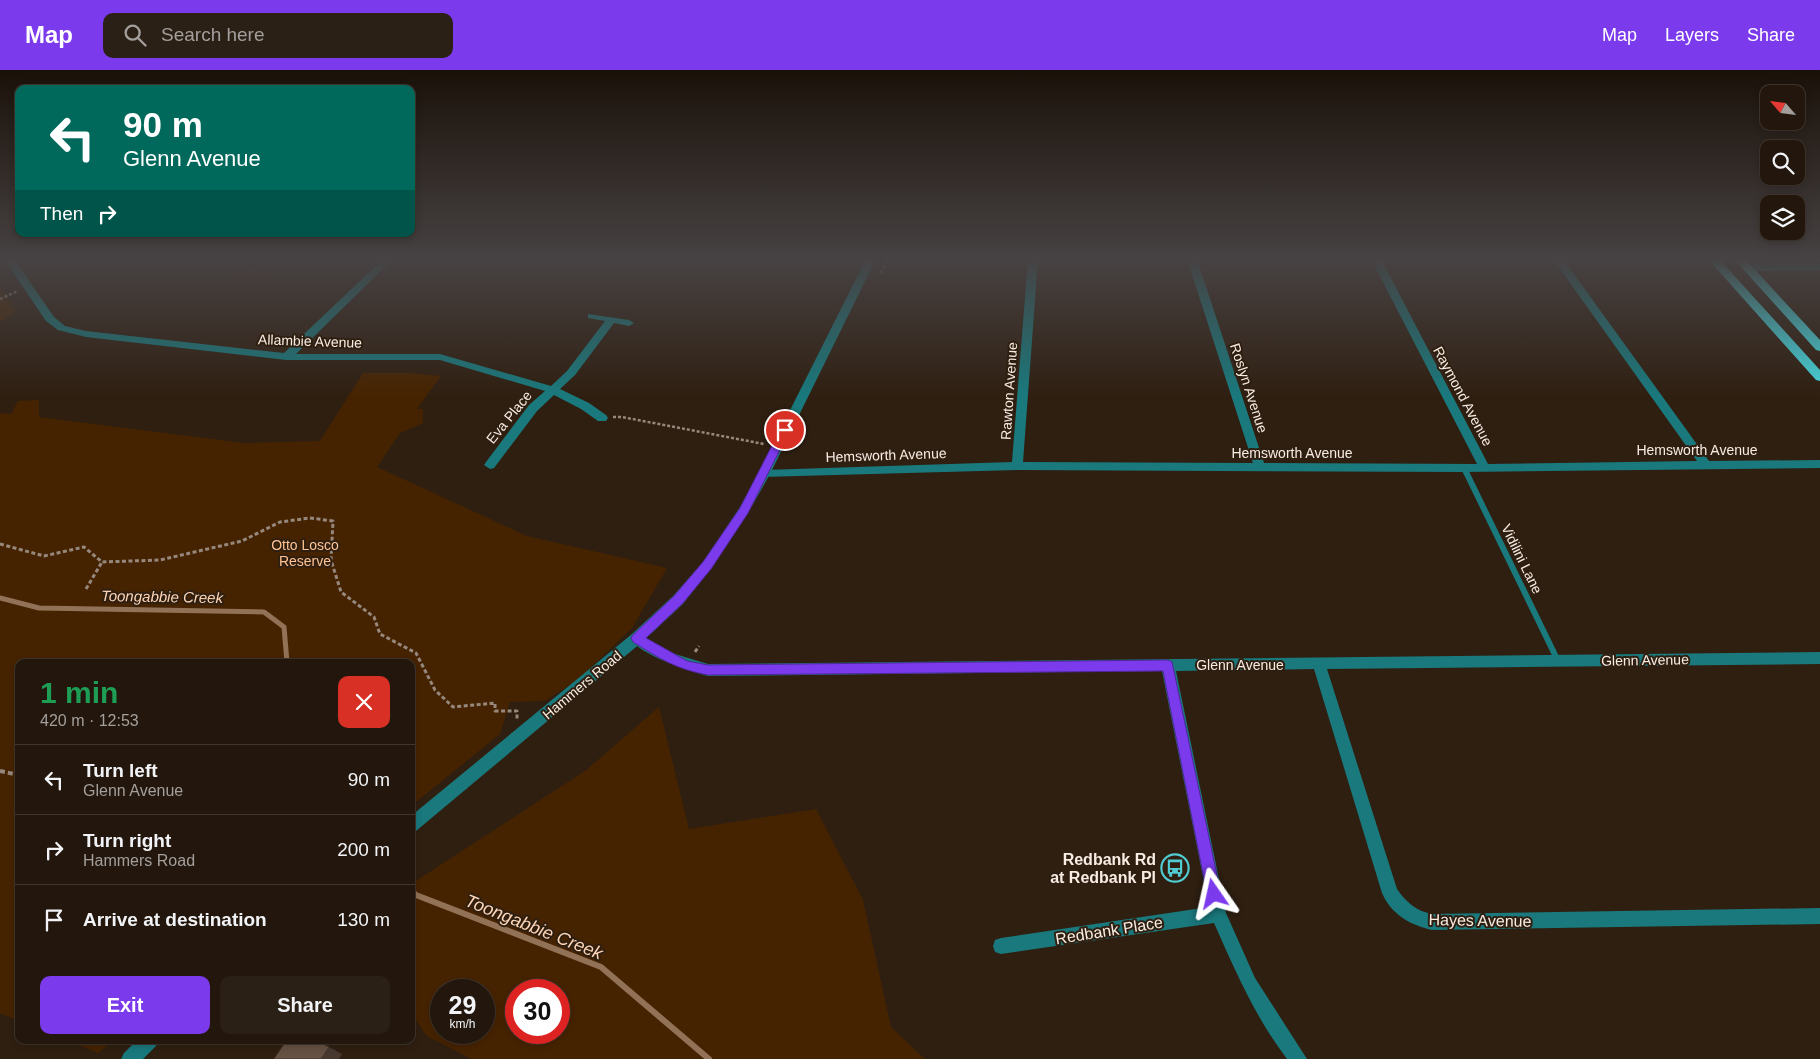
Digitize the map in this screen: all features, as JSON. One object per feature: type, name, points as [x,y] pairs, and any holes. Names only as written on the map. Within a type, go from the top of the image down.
[{"type":"highway","points":[[1755,305],[1820,377]]},
{"type":"highway","points":[[1782,305],[1820,347]]},
{"type":"street","name":"Allambie Avenue","points":[[40,305],[50,319],[62,328],[86,334],[286,357],[440,358],[553,390],[585,406],[602,418]]},
{"type":"street","points":[[286,357],[340,305]]},
{"type":"street","name":"Hammers Road","points":[[415,823],[637,638],[678,600],[707,565],[744,510],[764,474],[848,305]]},
{"type":"street","name":"Rawton Avenue","points":[[1017,466],[1029,305]]},
{"type":"street","name":"Roslyn Avenue","points":[[1207,305],[1260,468]]},
{"type":"street","name":"Raymond Avenue","points":[[1400,305],[1484,467]]},
{"type":"street","points":[[1591,305],[1706,465]]},
{"type":"street","points":[[592,316],[630,323]]},
{"type":"street","name":"Eva Place","points":[[490,464],[533,408],[571,373],[611,320]]},
{"type":"street","name":"Hemsworth Avenue","points":[[764,474],[1017,466],[1464,468],[1820,464]]},
{"type":"street","name":"Glenn Avenue","points":[[637,638],[664,656],[685,666],[708,670],[1820,658]]},
{"type":"street","name":"Hayes Avenue","points":[[1318,664],[1390,893],[1400,906],[1411,915],[1432,922],[1820,916]]},
{"type":"street","points":[[1168,665],[1218,914],[1249,984],[1276,1029],[1298,1059]]},
{"type":"street","name":"Redbank Place","points":[[1000,946],[1218,914]]},
{"type":"street","points":[[130,1059],[146,1044]]},
{"type":"lane","name":"Vidilini Lane","points":[[1464,468],[1558,661]]},
{"type":"path","points":[[602,418],[622,417],[777,446]]},
{"type":"path","points":[[0,544],[44,556],[84,547],[102,562],[160,560],[242,540],[280,522],[310,518],[333,521],[331,560],[341,592],[374,617],[380,634],[416,654],[436,690],[453,707],[495,702],[494,711],[517,711],[517,724]]},
{"type":"path","points":[[86,589],[102,562]]},
{"type":"path","points":[[695,652],[699,646]]},
{"type":"path","points":[[0,771],[15,774]]},
{"type":"green space","points":[[0,305],[12,305],[16,312],[0,322]]},
{"type":"green space","name":"Otto Losco Reserve","points":[[363,373],[411,373],[441,376],[417,409],[423,409],[423,423],[400,433],[377,467],[527,536],[667,568],[632,628],[580,678],[545,701],[510,702],[500,734],[415,803],[415,659],[15,659],[15,1019],[0,1013],[0,413],[11,414],[18,401],[39,400],[39,417],[244,443],[320,441]]},
{"type":"green space","points":[[659,707],[689,829],[816,809],[863,900],[891,1027],[925,1059],[471,1059],[442,1044],[495,1044],[495,979],[430,979],[430,1038],[415,1019],[415,881],[585,771]]},
{"type":"green space","points":[[77,1044],[109,1044],[98,1053]]},
{"type":"building","points":[[284,1044],[323,1044],[329,1047],[321,1059],[274,1059]]},
{"type":"waterway","name":"Toongabbie Creek","points":[[0,598],[39,608],[264,612],[284,627],[287,659]]},
{"type":"waterway","name":"Toongabbie Creek","points":[[415,894],[601,967],[709,1059]]},
{"type":"place","name":"Redbank Rd at Redbank Pl","points":[[1175,868]]},
{"type":"route","points":[[785,430],[744,510],[707,565],[678,600],[637,638],[664,656],[685,666],[708,670],[1168,665],[1214,894]]}]
